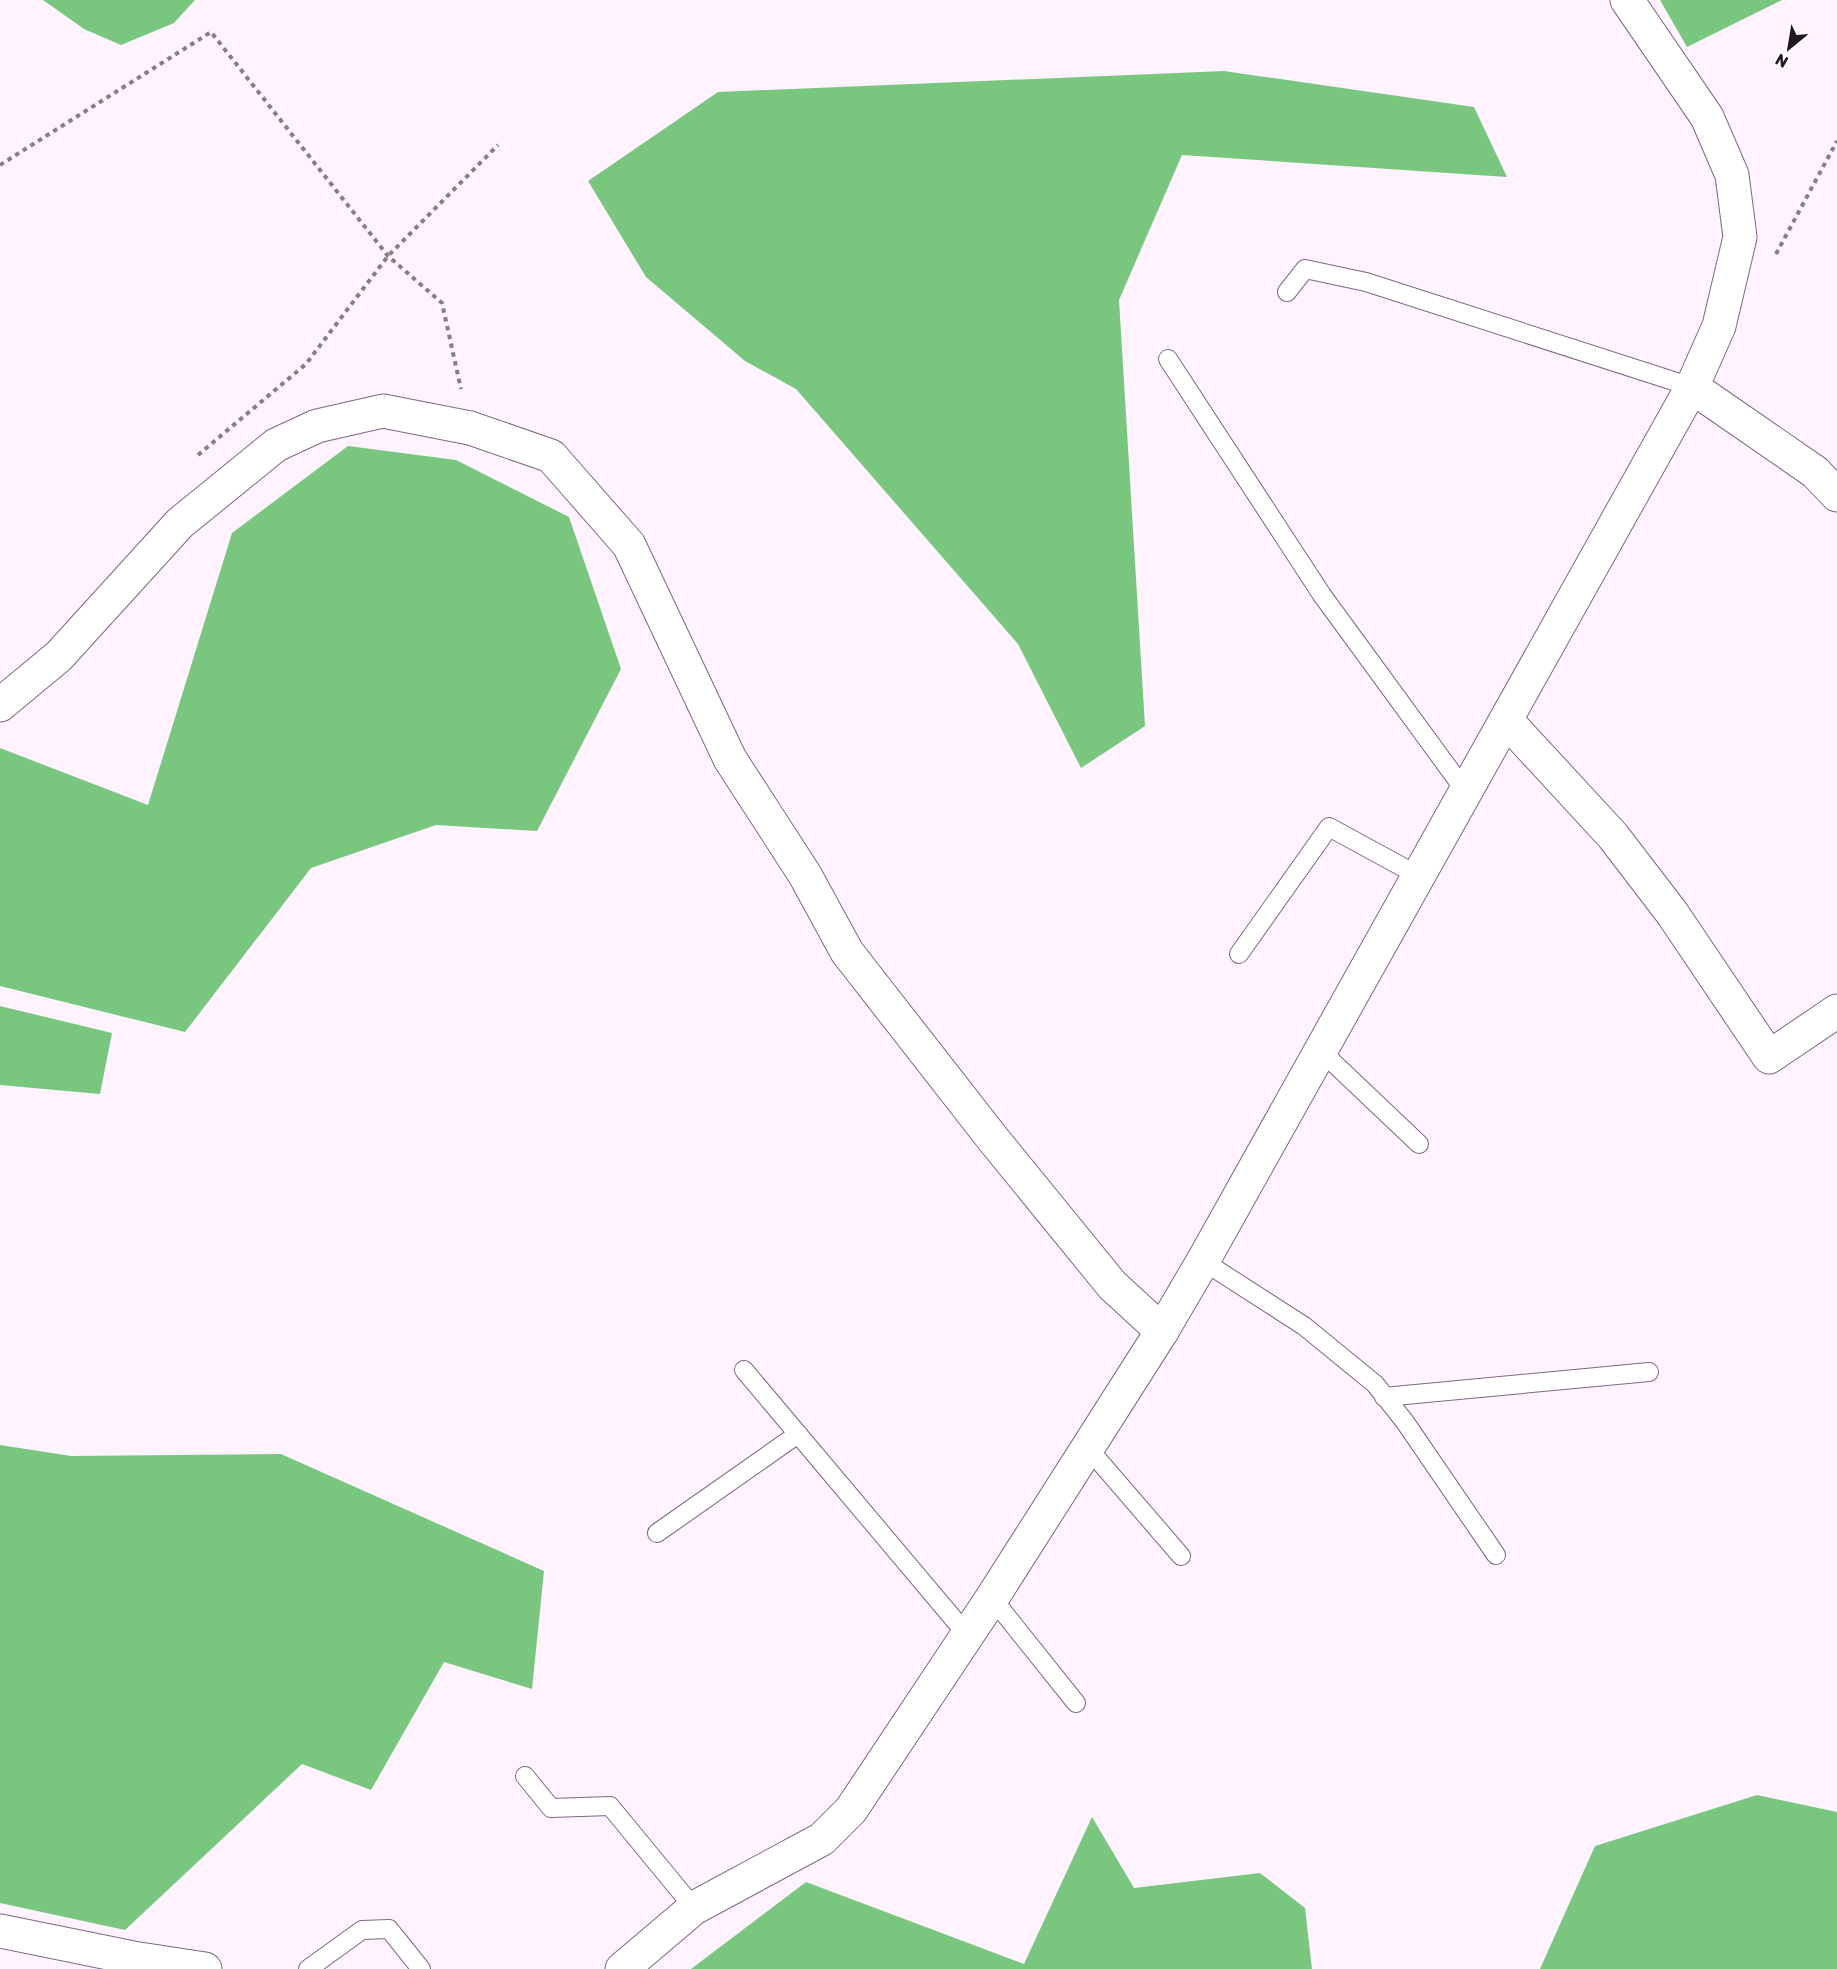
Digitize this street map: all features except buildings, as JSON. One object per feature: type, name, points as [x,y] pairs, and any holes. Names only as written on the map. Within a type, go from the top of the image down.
[{"type":"street","points":[[622,1969],[693,1908],[822,1839],[851,1810],[968,1636],[1162,1331],[1203,1262],[1692,387],[1719,326],[1740,237],[1732,175],[1707,117],[1627,0]]},
{"type":"street","points":[[1692,387],[1815,472],[1837,495]]},
{"type":"street","points":[[0,705],[59,657],[180,523],[276,445],[317,426],[383,411],[470,428],[551,456],[629,545],[730,759],[805,875],[847,952],[993,1139],[1112,1285],[1162,1331]]},
{"type":"street","points":[[1506,720],[1620,845],[1672,913],[1769,1056],[1837,1011]]},
{"type":"street","points":[[0,1931],[133,1958],[205,1969]]},
{"type":"lane","points":[[1287,292],[1305,269],[1366,282],[1692,387]]},
{"type":"lane","points":[[1168,359],[1322,595],[1466,792]]},
{"type":"lane","points":[[1239,954],[1329,827],[1419,876]]},
{"type":"lane","points":[[1321,1051],[1419,1144]]},
{"type":"lane","points":[[1203,1262],[1304,1326],[1375,1384],[1405,1422],[1496,1555]]},
{"type":"lane","points":[[744,1370],[968,1636]]},
{"type":"lane","points":[[1384,1397],[1649,1372]]},
{"type":"lane","points":[[657,1533],[798,1434]]},
{"type":"lane","points":[[1088,1448],[1181,1556]]},
{"type":"lane","points":[[992,1598],[1076,1703]]},
{"type":"lane","points":[[525,1776],[551,1808],[610,1806],[693,1908]]},
{"type":"lane","points":[[308,1969],[362,1930],[389,1929],[421,1969]]},
{"type":"path","points":[[0,165],[211,32],[388,256],[442,303],[470,428]]},
{"type":"path","points":[[1776,255],[1837,141]]},
{"type":"path","points":[[198,455],[306,364],[388,256],[498,145]]},
{"type":"green space","points":[[43,0],[195,0],[174,23],[121,45],[84,29]]},
{"type":"green space","points":[[1660,0],[1782,0],[1687,47]]},
{"type":"green space","points":[[1224,71],[1474,107],[1507,177],[1182,155],[1119,300],[1145,726],[1081,768],[1018,644],[796,389],[745,361],[646,277],[588,181],[718,92]]},
{"type":"green space","points":[[348,446],[456,460],[569,517],[621,669],[537,831],[436,825],[311,868],[185,1032],[0,986],[0,748],[148,805],[232,533]]},
{"type":"green space","points":[[0,1006],[112,1033],[100,1094],[0,1085]]},
{"type":"green space","points":[[0,1445],[71,1456],[281,1454],[544,1571],[532,1689],[444,1662],[371,1790],[302,1764],[125,1930],[0,1903]]},
{"type":"green space","points":[[1757,1795],[1837,1812],[1837,1969],[1540,1969],[1595,1846]]},
{"type":"green space","points":[[1092,1817],[1134,1888],[1260,1873],[1305,1908],[1312,1969],[691,1969],[806,1882],[1024,1964]]}]
